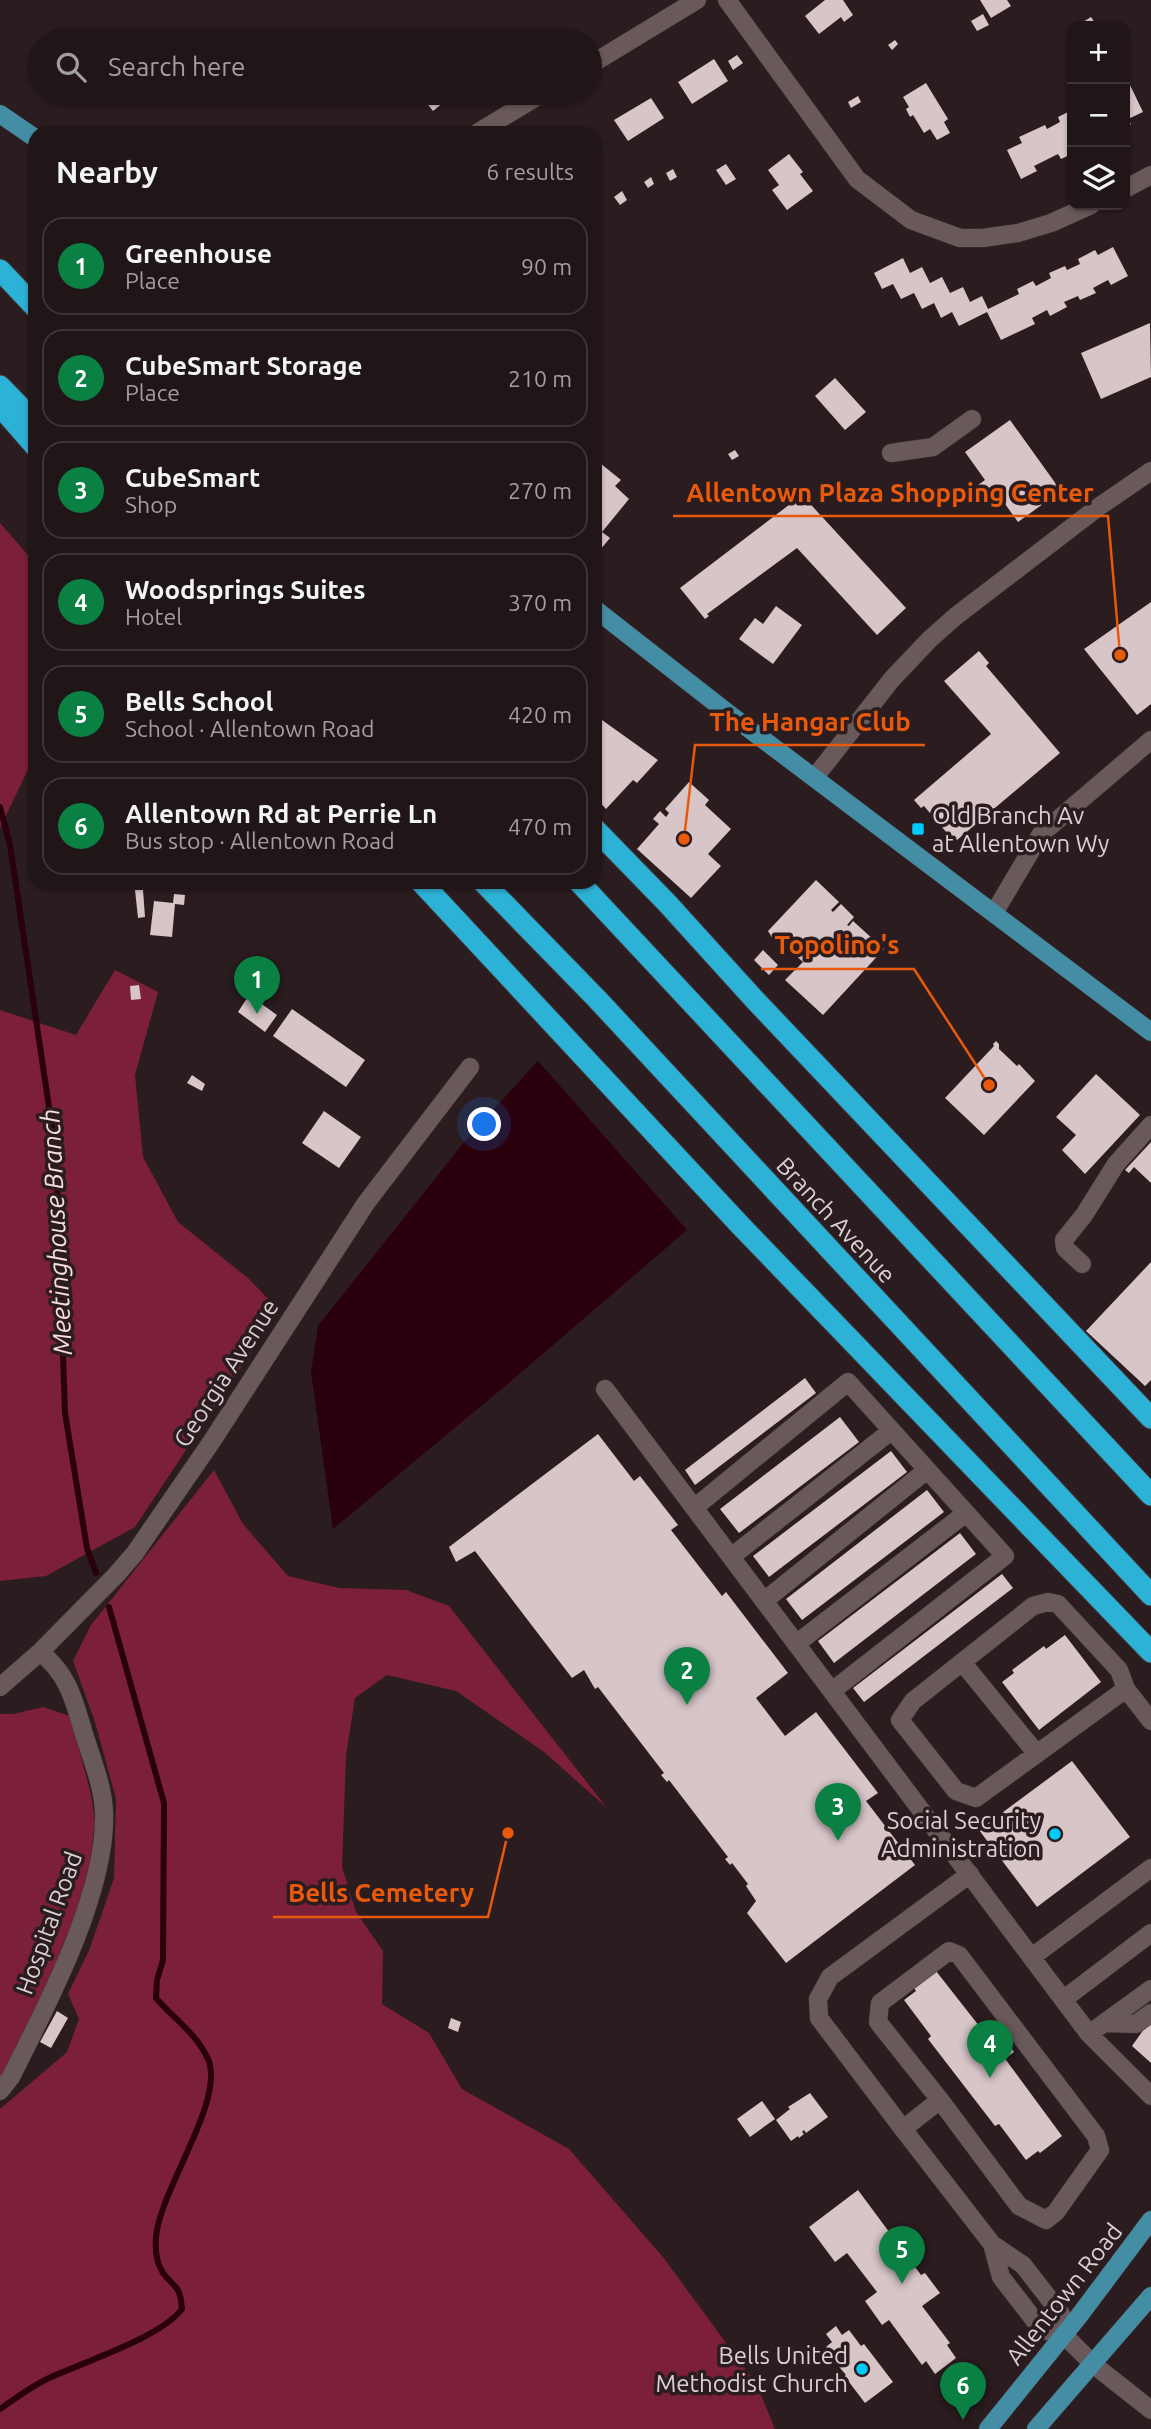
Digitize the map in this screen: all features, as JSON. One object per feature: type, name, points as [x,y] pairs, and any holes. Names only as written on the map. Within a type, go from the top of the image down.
[{"type":"highway","points":[[0,259],[28,279]]},
{"type":"highway","points":[[0,270],[28,300]]},
{"type":"highway","points":[[0,386],[28,415]]},
{"type":"highway","points":[[0,406],[28,438]]},
{"type":"highway","points":[[602,836],[1151,1418]]},
{"type":"highway","points":[[428,889],[740,1225],[1151,1652]]},
{"type":"highway","name":"Branch Avenue","points":[[490,889],[597,999],[1151,1595]]},
{"type":"highway","name":"Branch Avenue","points":[[586,889],[1151,1494]]},
{"type":"highway","points":[[1115,1614],[1151,1662]]},
{"type":"main road","points":[[0,114],[28,133]]},
{"type":"main road","points":[[602,614],[728,713],[1151,1032]]},
{"type":"main road","name":"Allentown Road","points":[[988,2429],[1064,2335],[1151,2220]]},
{"type":"main road","points":[[1036,2429],[1151,2296]]},
{"type":"street","points":[[602,58],[697,0]]},
{"type":"street","points":[[727,0],[857,179],[911,220],[960,238],[983,238],[1018,233],[1051,223],[1080,210]]},
{"type":"street","points":[[489,126],[523,105]]},
{"type":"street","points":[[1130,186],[1151,175]]},
{"type":"street","points":[[891,453],[933,447],[972,419]]},
{"type":"street","points":[[815,777],[892,679],[930,639],[1106,501],[1151,471]]},
{"type":"street","points":[[994,913],[1041,834],[1151,740]]},
{"type":"street","name":"Georgia Avenue","points":[[0,1687],[116,1575],[140,1546],[212,1441],[366,1203],[470,1067]]},
{"type":"street","points":[[1082,1264],[1065,1248],[1064,1240],[1084,1215],[1116,1164],[1151,1125]]},
{"type":"street","points":[[694,1508],[848,1382],[1005,1556],[832,1691]]},
{"type":"street","points":[[605,1389],[1089,2034],[1151,2096]]},
{"type":"street","points":[[732,1557],[891,1430]]},
{"type":"street","points":[[764,1601],[927,1470]]},
{"type":"street","points":[[796,1644],[966,1513]]},
{"type":"street","points":[[1126,1689],[976,1798],[956,1791],[900,1720],[913,1701],[1033,1606],[1048,1602],[1058,1604],[1119,1670],[1126,1689],[1151,1721]]},
{"type":"street","name":"Hospital Road","points":[[0,2091],[17,2067],[73,1944],[97,1873],[104,1830],[102,1791],[72,1695],[55,1663],[40,1651]]},
{"type":"street","points":[[962,1662],[1037,1754]]},
{"type":"street","points":[[1032,1957],[1151,1868]]},
{"type":"street","points":[[970,1874],[830,1977],[818,1999],[820,2018],[831,2036],[992,2244],[1001,2277],[1042,2330],[1064,2335],[1094,2365],[1151,2410]]},
{"type":"street","points":[[1064,1999],[1151,1933]]},
{"type":"street","points":[[949,1951],[959,1955],[1096,2136],[1100,2150],[1056,2212],[1046,2220],[1019,2206],[940,2100],[878,2022],[878,2012],[880,2003],[949,1951]]},
{"type":"street","points":[[1089,2034],[1151,1989]]},
{"type":"street","points":[[1105,2023],[1136,2024],[1151,2013]]},
{"type":"street","points":[[902,2129],[940,2100]]},
{"type":"shaded area","points":[[0,523],[28,555],[28,770],[0,828]]},
{"type":"shaded area","points":[[115,970],[158,992],[135,1075],[143,1157],[178,1222],[249,1279],[269,1300],[267,1328],[135,1527],[46,1576],[0,1581],[0,1010],[76,1035]]},
{"type":"shaded area","points":[[538,1061],[687,1230],[333,1529],[311,1372],[318,1326],[469,1136]]},
{"type":"shaded area","points":[[214,1470],[243,1524],[288,1576],[339,1588],[406,1590],[449,1606],[607,1808],[544,1752],[456,1691],[387,1675],[355,1698],[346,1755],[342,1867],[356,1912],[383,1951],[382,2004],[429,2033],[462,2089],[569,2149],[663,2257],[757,2385],[775,2429],[0,2429],[0,2109],[67,2052],[79,2019],[68,1994],[90,1948],[114,1878],[116,1799],[95,1722],[73,1661],[91,1625]]},
{"type":"shaded area","points":[[43,1707],[70,1716],[91,1794],[95,1822],[83,1897],[42,1997],[0,2080],[0,1714]]},
{"type":"building","points":[[825,0],[843,0],[853,15],[844,22],[841,17],[819,34],[805,16]]},
{"type":"building","points":[[980,0],[1007,0],[1011,6],[991,18]]},
{"type":"building","points":[[983,14],[989,25],[977,31],[971,21]]},
{"type":"building","points":[[895,40],[898,44],[892,50],[888,45]]},
{"type":"building","points":[[737,55],[743,63],[733,70],[728,61]]},
{"type":"building","points":[[714,59],[728,81],[692,104],[678,82]]},
{"type":"building","points":[[926,83],[948,119],[944,122],[950,133],[937,140],[930,129],[924,133],[913,115],[910,117],[906,109],[909,107],[903,97]]},
{"type":"building","points":[[1130,85],[1143,112],[1130,118]]},
{"type":"building","points":[[858,96],[861,102],[851,108],[848,102]]},
{"type":"building","points":[[651,98],[664,118],[628,141],[614,120]]},
{"type":"building","points":[[428,105],[440,105],[433,111]]},
{"type":"building","points":[[1067,112],[1067,156],[1061,159],[1058,154],[1034,166],[1037,171],[1021,179],[1007,150],[1022,143],[1019,137],[1045,125],[1047,129],[1060,122],[1058,117]]},
{"type":"building","points":[[789,154],[813,191],[787,210],[772,190],[779,185],[768,170]]},
{"type":"building","points":[[726,164],[736,179],[726,185],[716,170]]},
{"type":"building","points":[[673,169],[677,177],[670,181],[666,173]]},
{"type":"building","points":[[651,177],[654,184],[648,188],[644,182]]},
{"type":"building","points":[[622,191],[627,200],[620,205],[614,197]]},
{"type":"building","points":[[1113,247],[1128,276],[1111,285],[1108,280],[1093,288],[1096,293],[1080,300],[1078,296],[1064,302],[1067,307],[1050,316],[1047,310],[1032,318],[1035,324],[1001,340],[987,312],[959,326],[952,312],[941,318],[934,303],[922,309],[914,293],[901,299],[893,284],[882,289],[874,273],[903,258],[910,273],[922,267],[930,283],[942,277],[950,293],[963,287],[970,302],[982,296],[988,309],[1019,294],[1017,289],[1033,281],[1036,286],[1051,278],[1049,273],[1065,266],[1067,270],[1080,264],[1078,259],[1095,250],[1098,255]]},
{"type":"building","points":[[1150,323],[1151,377],[1101,399],[1081,353]]},
{"type":"building","points":[[835,378],[866,412],[845,430],[815,396]]},
{"type":"building","points":[[1010,420],[1061,491],[1018,522],[1000,497],[991,503],[987,497],[977,505],[973,499],[983,492],[978,485],[985,480],[965,452]]},
{"type":"building","points":[[735,450],[739,456],[732,460],[728,454]]},
{"type":"building","points":[[602,465],[621,480],[615,486],[629,499],[602,532]]},
{"type":"building","points":[[802,495],[906,608],[877,635],[797,548],[707,614],[709,616],[705,619],[680,588]]},
{"type":"building","points":[[602,532],[610,538],[602,548]]},
{"type":"building","points":[[1151,602],[1151,704],[1137,715],[1084,649]]},
{"type":"building","points":[[776,606],[802,625],[773,664],[739,639],[755,618],[763,624]]},
{"type":"building","points":[[979,651],[989,663],[986,666],[1060,753],[957,840],[947,833],[924,806],[921,808],[914,800],[991,734],[944,681]]},
{"type":"building","points":[[602,720],[658,760],[637,783],[633,780],[606,809],[602,805]]},
{"type":"building","points":[[689,782],[709,800],[705,805],[731,829],[708,854],[721,866],[691,898],[637,849],[659,824],[653,819],[660,811],[666,817],[669,813],[665,809]]},
{"type":"building","points":[[816,880],[839,902],[831,910],[833,912],[841,904],[854,917],[847,925],[853,921],[884,949],[823,1015],[785,980],[803,962],[790,950],[785,950],[787,948],[775,936],[773,939],[768,931]]},
{"type":"building","points":[[135,890],[143,890],[145,917],[138,918]]},
{"type":"building","points":[[174,894],[185,895],[184,905],[175,904],[172,937],[150,935],[154,901],[173,903]]},
{"type":"building","points":[[763,950],[778,965],[769,975],[754,960]]},
{"type":"building","points":[[139,985],[141,999],[131,1000],[130,986]]},
{"type":"building","points":[[249,995],[277,1015],[265,1032],[238,1012]]},
{"type":"building","points":[[292,1009],[365,1060],[346,1087],[273,1036]]},
{"type":"building","points":[[996,1041],[999,1049],[1035,1081],[984,1135],[945,1098]]},
{"type":"building","points":[[1096,1074],[1140,1115],[1085,1174],[1062,1150],[1076,1135],[1056,1117]]},
{"type":"building","points":[[192,1075],[205,1084],[202,1091],[187,1083]]},
{"type":"building","points":[[324,1111],[361,1137],[339,1168],[302,1143]]},
{"type":"building","points":[[1151,1142],[1151,1183],[1134,1167],[1129,1173],[1125,1170]]},
{"type":"building","points":[[1151,1262],[1151,1380],[1145,1386],[1086,1331]]},
{"type":"building","points":[[805,1378],[816,1393],[695,1485],[685,1470]]},
{"type":"building","points":[[840,1417],[859,1442],[739,1533],[720,1509]]},
{"type":"building","points":[[598,1434],[634,1481],[640,1476],[678,1525],[671,1530],[722,1596],[726,1592],[788,1673],[756,1698],[785,1736],[816,1712],[878,1793],[866,1801],[915,1865],[786,1963],[747,1913],[756,1901],[746,1886],[748,1884],[732,1863],[730,1865],[725,1859],[728,1857],[669,1780],[667,1782],[661,1775],[664,1773],[598,1687],[595,1689],[584,1670],[572,1678],[475,1551],[456,1562],[449,1547]]},
{"type":"building","points":[[891,1451],[907,1472],[769,1577],[753,1556]]},
{"type":"building","points":[[927,1490],[944,1512],[802,1620],[786,1599]]},
{"type":"building","points":[[960,1533],[976,1554],[834,1663],[818,1641]]},
{"type":"building","points":[[1002,1574],[1013,1588],[864,1702],[853,1688]]},
{"type":"building","points":[[1065,1635],[1101,1682],[1039,1730],[1002,1682],[1014,1673],[1012,1670],[1044,1646],[1046,1649]]},
{"type":"building","name":"Social Security Administration","points":[[1072,1761],[1130,1837],[1037,1907],[979,1830]]},
{"type":"building","points":[[936,1971],[987,2036],[998,2030],[1014,2052],[1006,2060],[1062,2136],[1040,2153],[1038,2151],[1026,2160],[999,2124],[995,2126],[928,2039],[931,2036],[904,2000],[916,1991],[914,1988]]},
{"type":"building","points":[[57,2011],[68,2018],[51,2048],[40,2042]]},
{"type":"building","points":[[451,2018],[461,2022],[458,2032],[448,2028]]},
{"type":"building","points":[[1151,2019],[1151,2063],[1132,2046]]},
{"type":"building","points":[[810,2093],[828,2117],[806,2133],[804,2130],[804,2134],[791,2141],[776,2120],[790,2109],[788,2107]]},
{"type":"building","points":[[762,2101],[775,2119],[750,2137],[737,2119]]},
{"type":"building","points":[[858,2190],[921,2275],[925,2273],[940,2293],[922,2306],[950,2343],[947,2345],[956,2358],[935,2374],[926,2361],[922,2365],[889,2320],[882,2325],[865,2301],[877,2292],[847,2253],[835,2262],[809,2227]]},
{"type":"building","name":"Bells United Methodist Church","points":[[836,2326],[842,2335],[849,2330],[861,2346],[864,2344],[893,2382],[865,2403],[849,2382],[847,2384],[842,2378],[846,2375],[828,2358],[832,2355],[826,2347],[832,2342],[826,2334]]},
{"type":"waterway","name":"Meetinghouse Branch","points":[[0,807],[10,845],[56,1154],[65,1413],[87,1548],[96,1573]]},
{"type":"waterway","name":"Meetinghouse Branch","points":[[0,2409],[41,2382],[157,2330],[182,2309],[178,2291],[159,2264],[156,2237],[168,2195],[201,2121],[211,2076],[208,2059],[197,2041],[156,1998],[157,1980],[163,1960],[164,1803],[109,1607]]},
{"type":"place","name":"Allentown Plaza Shopping Center","points":[[1120,655]]},
{"type":"place","name":"Old Branch Av at Allentown Wy","points":[[918,829]]},
{"type":"place","name":"The Hangar Club","points":[[684,839]]},
{"type":"place","name":"Greenhouse","points":[[257,1014]]},
{"type":"place","name":"Topolino's","points":[[989,1085]]},
{"type":"place","name":"CubeSmart Storage","points":[[687,1705]]},
{"type":"place","name":"Bells Cemetery","points":[[508,1833]]},
{"type":"place","name":"Social Security Administration","points":[[1055,1834]]},
{"type":"place","name":"CubeSmart","points":[[838,1841]]},
{"type":"place","name":"Woodsprings Suites","points":[[990,2078]]},
{"type":"place","name":"Bells School","points":[[902,2284]]},
{"type":"place","name":"Bells United Methodist Church","points":[[862,2369]]},
{"type":"place","name":"Allentown Rd at Perrie Ln","points":[[963,2420]]}]
